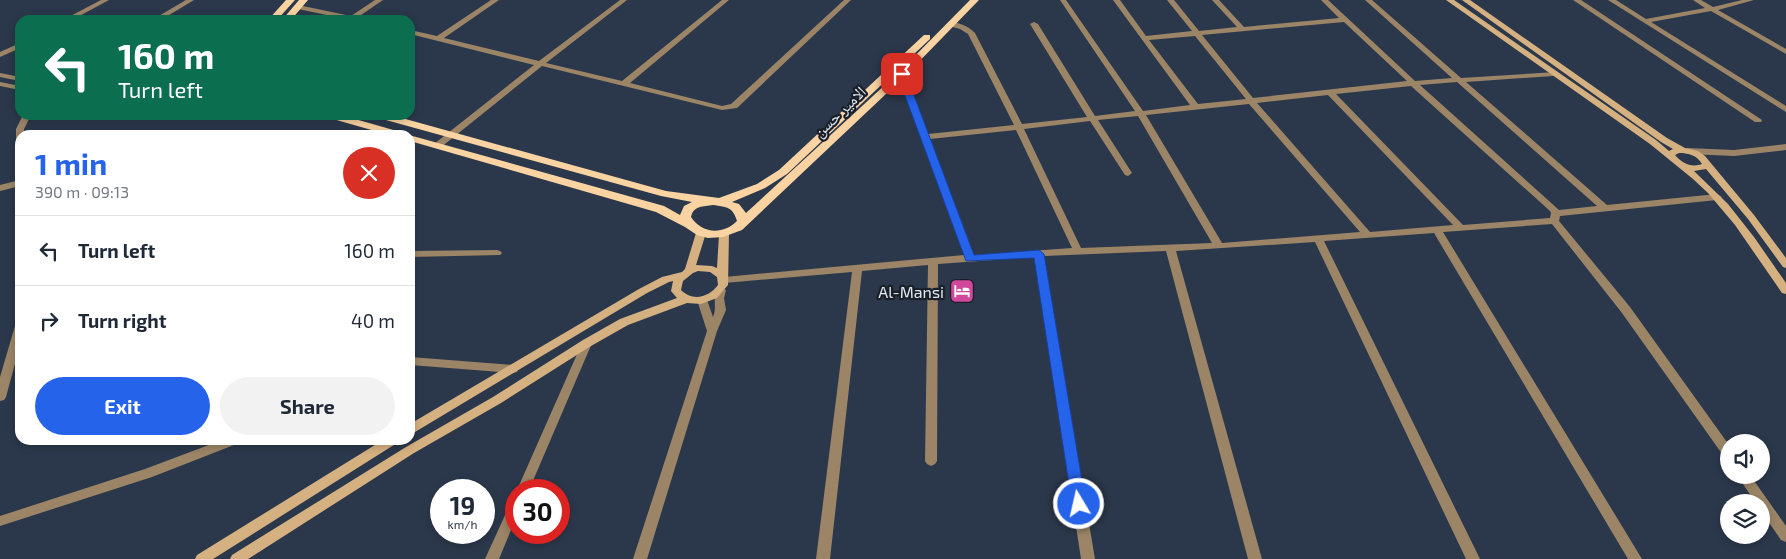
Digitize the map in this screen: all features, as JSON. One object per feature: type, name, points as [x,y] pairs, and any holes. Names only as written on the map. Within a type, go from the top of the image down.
[{"type":"main road","points":[[279,15],[294,4],[304,0]]},
{"type":"main road","name":"الامير حسن","points":[[724,234],[738,227],[777,193],[902,74],[948,23],[964,0]]},
{"type":"main road","name":"الامير حسن","points":[[693,228],[684,217],[687,209],[692,205],[715,202],[761,186],[783,172],[975,0]]},
{"type":"main road","points":[[1448,0],[1652,142],[1701,180],[1717,197],[1786,291]]},
{"type":"main road","points":[[1465,0],[1664,140],[1698,155],[1751,217],[1786,264]]},
{"type":"main road","points":[[348,120],[382,130]]},
{"type":"main road","points":[[396,120],[665,194],[735,207],[742,215],[743,221]]},
{"type":"main road","points":[[237,559],[410,450],[497,400],[624,322],[686,299],[702,300],[709,298],[722,282],[724,234],[708,235],[660,209],[415,139]]},
{"type":"main road","points":[[1670,157],[1671,152],[1684,150]]},
{"type":"main road","points":[[1680,164],[1700,168],[1707,164]]},
{"type":"main road","points":[[686,299],[676,291],[678,280],[686,273],[693,228]]},
{"type":"main road","points":[[415,427],[666,279],[705,268],[718,272],[722,282]]},
{"type":"main road","points":[[485,385],[497,400]]},
{"type":"main road","points":[[202,559],[385,445]]},
{"type":"street","points":[[78,15],[106,0]]},
{"type":"street","points":[[165,15],[191,0]]},
{"type":"street","points":[[357,15],[380,0]]},
{"type":"street","points":[[438,40],[496,0]]},
{"type":"street","points":[[437,146],[624,0]]},
{"type":"street","points":[[624,84],[726,0]]},
{"type":"street","points":[[415,33],[722,108],[729,108],[734,106],[848,0]]},
{"type":"street","points":[[1063,0],[1141,114],[1219,246]]},
{"type":"street","points":[[1116,0],[1196,108]]},
{"type":"street","points":[[1170,0],[1252,102],[1368,235]]},
{"type":"street","points":[[1215,0],[1242,29]]},
{"type":"street","points":[[1324,0],[1413,83],[1549,204],[1555,217],[1626,310],[1720,442]]},
{"type":"street","points":[[1368,0],[1604,207]]},
{"type":"street","points":[[1576,0],[1758,120]]},
{"type":"street","points":[[1611,0],[1786,110]]},
{"type":"street","points":[[1696,0],[1786,52]]},
{"type":"street","points":[[1644,21],[1751,0]]},
{"type":"street","points":[[294,4],[340,15]]},
{"type":"street","points":[[1143,38],[1344,20]]},
{"type":"street","points":[[948,23],[963,27],[971,34],[1019,127],[1078,251]]},
{"type":"street","points":[[1034,24],[1128,173]]},
{"type":"street","points":[[0,55],[15,48]]},
{"type":"street","points":[[902,74],[970,258]]},
{"type":"street","points":[[926,137],[1413,83],[1554,74]]},
{"type":"street","points":[[0,75],[15,78]]},
{"type":"street","points":[[0,84],[15,87]]},
{"type":"street","points":[[1330,93],[1461,228]]},
{"type":"street","points":[[1684,150],[1734,153],[1786,147]]},
{"type":"street","points":[[1707,164],[1734,153]]},
{"type":"street","points":[[0,188],[15,184]]},
{"type":"street","points":[[640,559],[712,331],[721,310],[719,298],[722,282],[858,267],[970,258],[1078,251],[1219,246],[1461,228],[1555,217],[1604,207],[1717,197]]},
{"type":"street","points":[[1437,230],[1635,559]]},
{"type":"street","points":[[1318,239],[1473,559]]},
{"type":"street","points":[[1170,247],[1256,559]]},
{"type":"street","points":[[415,254],[497,253]]},
{"type":"street","points":[[1039,254],[1088,559]]},
{"type":"street","points":[[931,461],[933,262]]},
{"type":"street","points":[[823,559],[858,267]]},
{"type":"street","points":[[702,300],[712,331]]},
{"type":"street","points":[[528,479],[588,343]]},
{"type":"street","points":[[0,397],[15,360]]},
{"type":"street","points":[[415,361],[513,369]]},
{"type":"street","points":[[0,521],[148,473],[226,445]]},
{"type":"street","points":[[1749,484],[1786,536]]},
{"type":"street","points":[[492,559],[505,529]]},
{"type":"place","name":"Al-Mansi","points":[[962,291]]},
{"type":"route","points":[[902,74],[970,258],[1039,254],[1079,504]]}]
